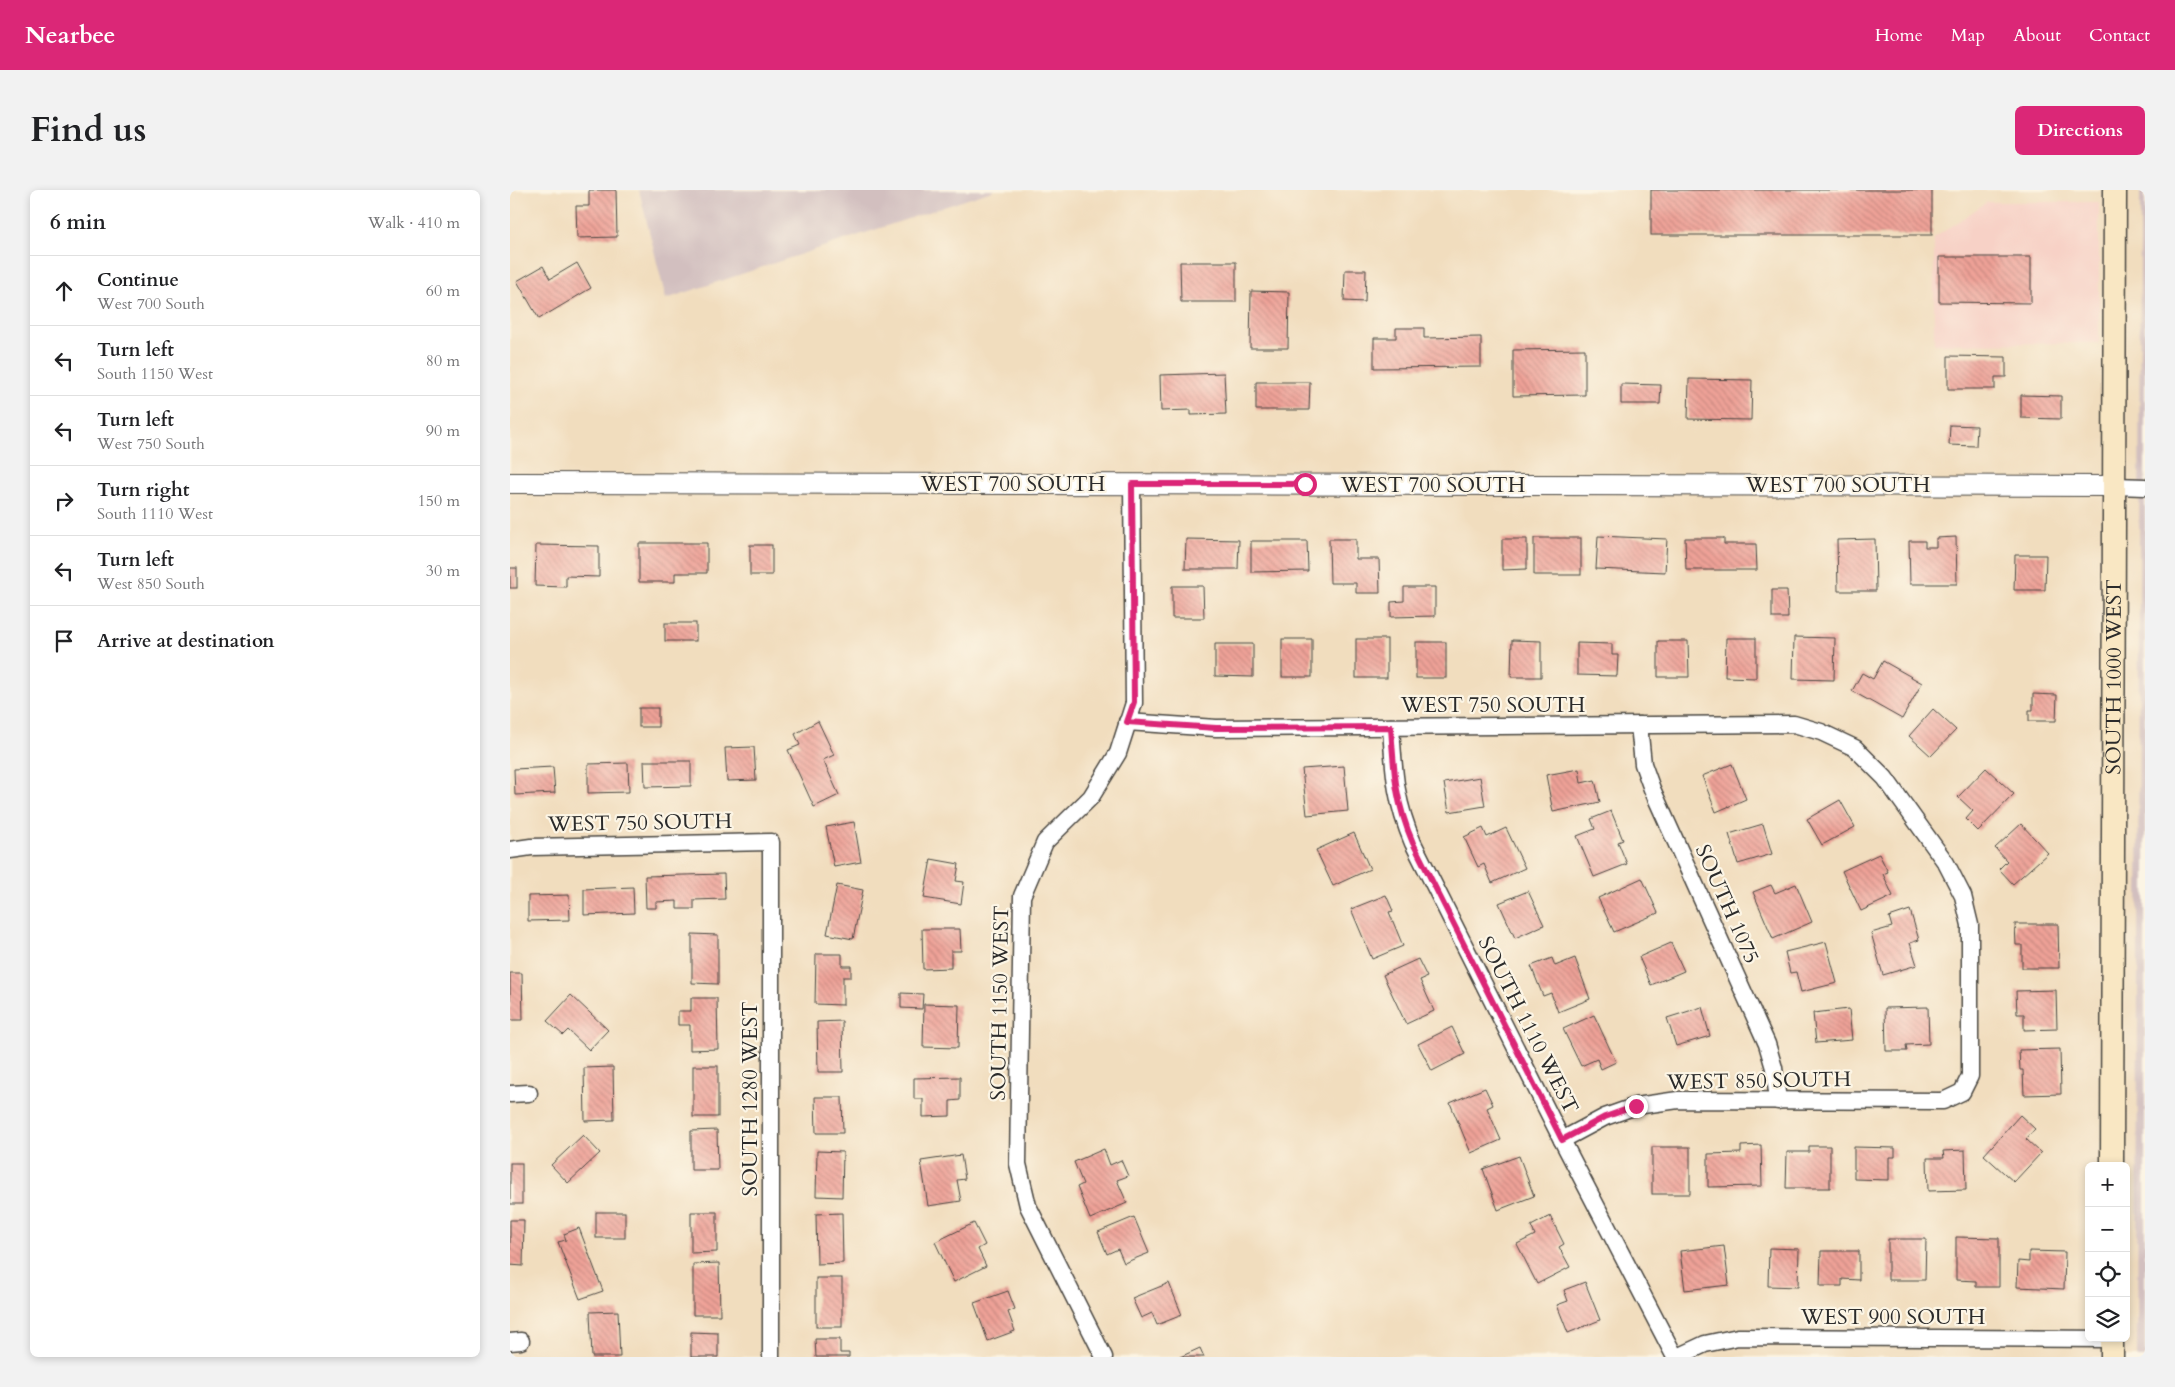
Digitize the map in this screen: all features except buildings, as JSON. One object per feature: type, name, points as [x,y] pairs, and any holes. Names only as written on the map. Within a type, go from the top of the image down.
[{"type":"main road","name":"SOUTH 1000 WEST","points":[[2112,1162],[2115,190]]},
{"type":"street","name":"WEST 700 SOUTH","points":[[510,483],[2145,487]]},
{"type":"street","name":"SOUTH 1150 WEST","points":[[1104,1357],[1028,1206],[1018,1164],[1022,896],[1045,842],[1090,797],[1118,753],[1134,702],[1132,484]]},
{"type":"street","name":"WEST 750 SOUTH","points":[[1127,722],[1216,728],[1794,724],[1821,732],[1855,748],[1885,778],[1946,863],[1963,896],[1970,925],[1970,1076],[1962,1092]]},
{"type":"street","name":"SOUTH 1075","points":[[1639,725],[1643,764],[1652,789],[1767,1044],[1774,1068],[1778,1100]]},
{"type":"street","name":"SOUTH 1110 WEST","points":[[1391,727],[1394,780],[1401,815],[1413,843],[1562,1140],[1676,1357]]},
{"type":"street","name":"WEST 750 SOUTH","points":[[510,850],[532,847],[772,842]]},
{"type":"street","name":"SOUTH 1280 WEST","points":[[771,1357],[772,842]]},
{"type":"street","name":"WEST 850 SOUTH","points":[[1562,1140],[1605,1117],[1636,1106],[1678,1100],[1943,1101],[1962,1092]]},
{"type":"street","points":[[510,1094],[529,1093]]},
{"type":"street","name":"WEST 900 SOUTH","points":[[1676,1357],[1705,1344],[1738,1337],[2112,1345]]},
{"type":"shaded area","points":[[639,190],[995,190],[666,299]]},
{"type":"shaded area","points":[[2140,190],[2145,190],[2145,1357],[2137,1357]]},
{"type":"shaded area","points":[[1987,202],[2099,202],[2099,343],[1934,344],[1934,238]]},
{"type":"route","points":[[1305,484],[1132,484],[1134,702],[1127,722],[1216,728],[1391,727],[1394,780],[1401,815],[1413,843],[1562,1140],[1605,1117],[1636,1106]]}]
